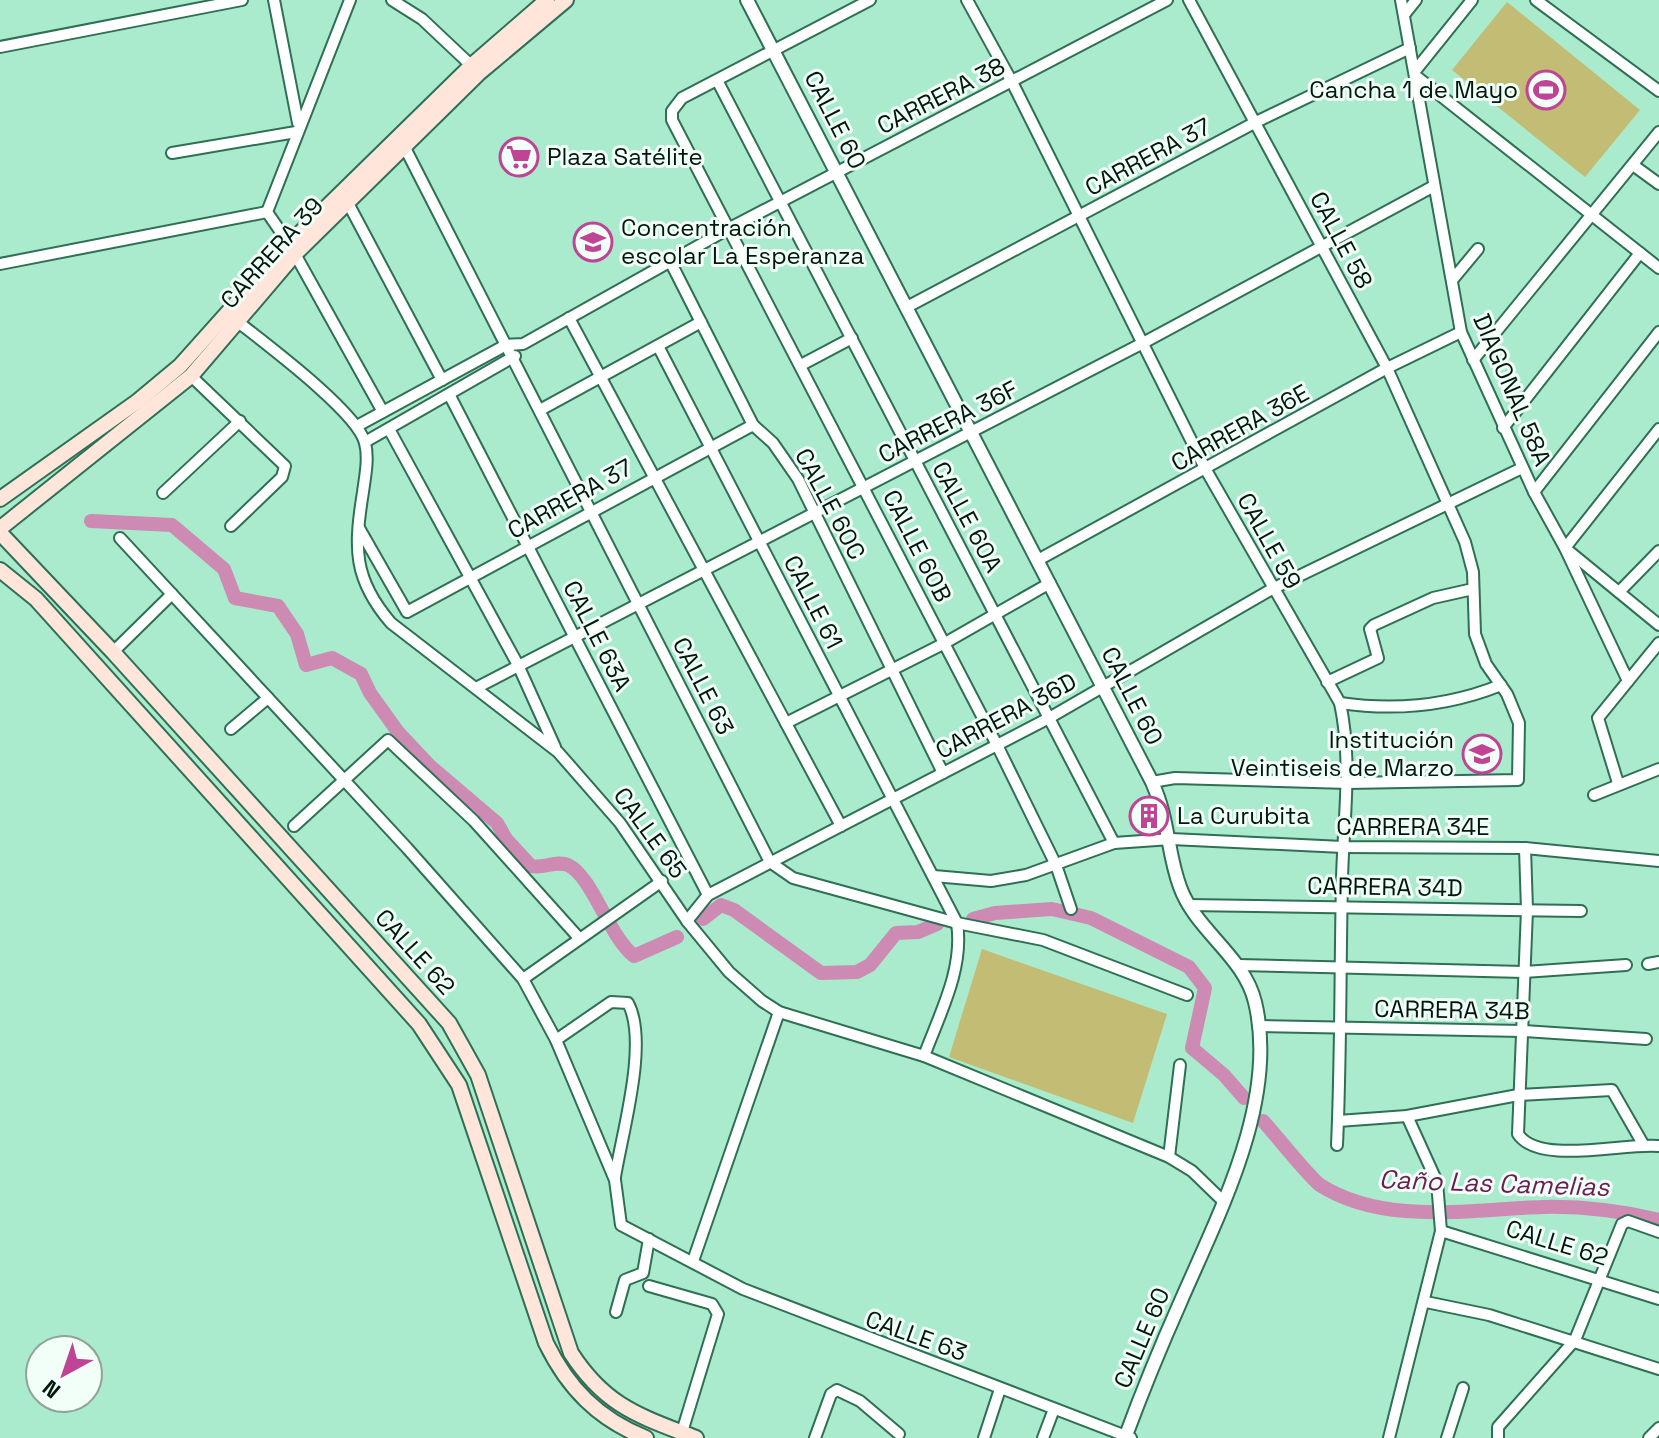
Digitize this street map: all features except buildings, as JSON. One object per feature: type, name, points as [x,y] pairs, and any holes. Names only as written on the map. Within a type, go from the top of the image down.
[{"type":"main road","name":"CARRERA 39","points":[[1,531],[191,376],[233,318],[292,249],[547,0]]},
{"type":"main road","name":"CARRERA 39","points":[[476,69],[566,0]]},
{"type":"main road","name":"CARRERA 39","points":[[292,249],[348,203],[402,142]]},
{"type":"main road","name":"CARRERA 39","points":[[0,499],[158,386],[233,318]]},
{"type":"main road","name":"CALLE 62","points":[[1,531],[449,1023],[478,1075],[571,1353],[597,1389],[613,1402],[689,1435]]},
{"type":"main road","name":"CALLE 62","points":[[0,570],[36,599],[419,1024],[459,1085],[546,1343],[557,1365],[583,1399],[603,1416],[646,1438]]},
{"type":"street","points":[[0,47],[242,0]]},
{"type":"street","points":[[274,0],[297,129]]},
{"type":"street","points":[[267,212],[350,0]]},
{"type":"street","points":[[392,0],[422,19],[476,69]]},
{"type":"street","name":"CALLE 60","points":[[747,0],[1152,782],[1171,839],[1179,886],[1188,905],[1238,965],[1255,1003],[1258,1026],[1255,1095],[1249,1132],[1224,1202],[1127,1437]]},
{"type":"street","points":[[718,82],[870,0]]},
{"type":"street","name":"CALLE 59","points":[[967,0],[1012,82],[1206,470],[1340,703],[1347,735],[1348,783],[1341,906],[1337,1145]]},
{"type":"street","name":"CARRERA 38","points":[[357,426],[506,345],[523,344],[781,200],[1167,0]]},
{"type":"street","name":"CALLE 58","points":[[1189,0],[1387,368],[1465,542],[1473,572],[1475,634],[1486,664],[1501,685],[1519,723],[1518,780],[1348,783]]},
{"type":"street","name":"DIAGONAL 58A","points":[[1401,0],[1461,332],[1522,468],[1565,548],[1628,681]]},
{"type":"street","points":[[1404,15],[1416,0]]},
{"type":"street","points":[[1472,0],[1416,74],[1590,216],[1659,268]]},
{"type":"street","points":[[1536,0],[1659,91]]},
{"type":"street","name":"CARRERA 37","points":[[907,307],[1256,122],[1410,48]]},
{"type":"street","name":"CALLE 60B","points":[[718,82],[682,98],[672,111],[672,120],[997,745],[1056,865],[1071,909]]},
{"type":"street","name":"CALLE 60A","points":[[718,82],[1114,843]]},
{"type":"street","points":[[172,153],[297,129]]},
{"type":"street","points":[[1473,360],[1659,132]]},
{"type":"street","name":"CALLE 63","points":[[402,142],[770,862]]},
{"type":"street","points":[[1633,165],[1659,184]]},
{"type":"street","name":"CARRERA 36F","points":[[476,688],[1143,343],[1319,245],[1434,186]]},
{"type":"street","points":[[348,203],[442,380]]},
{"type":"street","points":[[267,212],[292,249],[383,412]]},
{"type":"street","points":[[0,264],[267,212]]},
{"type":"street","points":[[1453,279],[1478,249]]},
{"type":"street","points":[[1503,428],[1640,253]]},
{"type":"street","name":"CALLE 60C","points":[[670,261],[753,425],[786,459],[943,773]]},
{"type":"street","points":[[233,318],[357,426],[365,442]]},
{"type":"street","points":[[569,318],[651,478],[841,826]]},
{"type":"street","points":[[540,410],[701,322]]},
{"type":"street","name":"CARRERA 36E","points":[[1038,560],[1387,368],[1461,332]]},
{"type":"street","points":[[1534,492],[1659,332]]},
{"type":"street","points":[[801,365],[852,338]]},
{"type":"street","name":"CARRERA 38","points":[[365,442],[513,359],[523,344]]},
{"type":"street","name":"CALLE 61","points":[[658,346],[838,697],[934,876]]},
{"type":"street","points":[[191,376],[283,461],[285,472],[231,526]]},
{"type":"street","name":"CALLE 63A","points":[[450,396],[708,895]]},
{"type":"street","points":[[163,493],[240,421]]},
{"type":"street","name":"CARRERA 37","points":[[357,525],[407,612],[589,510],[753,425]]},
{"type":"street","points":[[389,429],[518,665],[558,752]]},
{"type":"street","points":[[1659,429],[1565,548],[1659,625]]},
{"type":"street","name":"CALLE 65","points":[[365,442],[357,525],[361,578],[372,601],[391,623],[558,752],[588,784],[662,881],[687,921],[729,972],[779,1012],[924,1056],[1169,1157],[1192,1171],[1224,1202]]},
{"type":"street","name":"CARRERA 36D","points":[[687,921],[708,895],[1049,718],[1272,589],[1522,468]]},
{"type":"street","name":"CALLE 63","points":[[120,538],[523,979],[556,1040],[615,1180],[621,1225],[743,1289],[1127,1437]]},
{"type":"street","points":[[1619,592],[1659,551]]},
{"type":"street","points":[[786,723],[945,643],[1050,583]]},
{"type":"street","points":[[1327,682],[1378,658],[1370,629],[1374,625],[1433,598],[1473,589]]},
{"type":"street","points":[[113,652],[172,594]]},
{"type":"street","points":[[1618,783],[1598,718],[1659,643]]},
{"type":"street","points":[[1340,703],[1382,710],[1474,696],[1501,685]]},
{"type":"street","points":[[231,729],[268,698]]},
{"type":"street","points":[[294,826],[388,740],[474,821],[579,938]]},
{"type":"street","points":[[1594,795],[1659,769]]},
{"type":"street","points":[[1152,782],[1175,778],[1348,783]]},
{"type":"street","name":"CARRERA 34E","points":[[934,876],[991,881],[1056,865],[1114,843],[1171,839],[1343,847],[1525,848],[1659,861]]},
{"type":"street","points":[[1525,848],[1527,910],[1518,1095],[1521,1139],[1561,1151],[1643,1144],[1659,1146]]},
{"type":"street","points":[[770,862],[793,878],[957,923],[1043,940],[1187,995]]},
{"type":"street","points":[[924,1056],[957,965],[960,944],[957,923],[934,876]]},
{"type":"street","points":[[523,979],[605,918],[662,881]]},
{"type":"street","name":"CARRERA 34D","points":[[1188,905],[1581,911]]},
{"type":"street","points":[[1238,965],[1524,972],[1626,965]]},
{"type":"street","points":[[556,1040],[611,1002],[628,1003],[633,1012],[636,1046],[615,1180]]},
{"type":"street","points":[[693,1261],[779,1012]]},
{"type":"street","name":"CARRERA 34B","points":[[1258,1026],[1523,1031],[1646,1039]]},
{"type":"street","points":[[1169,1157],[1180,1065]]},
{"type":"street","points":[[1338,1121],[1407,1116],[1518,1095],[1612,1090],[1643,1144]]},
{"type":"street","points":[[1389,1438],[1426,1302],[1441,1231],[1437,1182],[1407,1116]]},
{"type":"street","points":[[1497,1437],[1498,1427],[1575,1340],[1619,1229],[1628,1221],[1659,1232]]},
{"type":"street","name":"CALLE 62","points":[[1441,1231],[1598,1277],[1659,1299]]},
{"type":"street","points":[[616,1312],[625,1280],[643,1273],[649,1239]]},
{"type":"street","points":[[649,1286],[712,1304],[718,1314],[689,1435]]},
{"type":"street","points":[[1426,1302],[1489,1315],[1659,1369]]},
{"type":"street","points":[[1447,1438],[1463,1388]]},
{"type":"street","points":[[984,1438],[1000,1389]]},
{"type":"street","points":[[815,1438],[831,1394],[840,1391],[860,1401],[899,1434]]},
{"type":"street","points":[[1043,1438],[1054,1409]]},
{"type":"street","points":[[1649,1438],[1659,1428]]},
{"type":"shaded area","name":"Cancha 1 de Mayo","points":[[1507,2],[1640,110],[1585,177],[1452,70]]},
{"type":"shaded area","points":[[982,949],[1167,1014],[1133,1123],[949,1057]]},
{"type":"waterway","name":"Caño Las Camelias","points":[[91,521],[172,525],[224,569],[235,598],[278,606],[297,634],[306,665],[332,658],[361,674],[370,693],[398,732],[430,766],[497,823],[506,839],[531,866],[563,864],[577,871],[616,934],[634,956],[677,937]]},
{"type":"waterway","name":"Caño Las Camelias","points":[[703,919],[721,905],[734,910],[821,973],[857,972],[870,965],[896,933],[918,932],[937,924]]},
{"type":"waterway","name":"Caño Las Camelias","points":[[973,919],[995,913],[1052,909],[1091,918],[1189,967],[1205,988],[1192,1048],[1224,1075],[1244,1098]]},
{"type":"waterway","name":"Caño Las Camelias","points":[[1263,1121],[1320,1185],[1345,1198],[1372,1206],[1428,1212],[1572,1207],[1659,1220]]},
{"type":"place","name":"Cancha 1 de Mayo","points":[[1546,90]]},
{"type":"place","name":"Plaza Satélite","points":[[519,157]]},
{"type":"place","name":"Concentración escolar La Esperanza","points":[[593,242]]},
{"type":"place","name":"Institución Veintiseis de Marzo","points":[[1482,754]]},
{"type":"place","name":"La Curubita","points":[[1149,816]]}]
